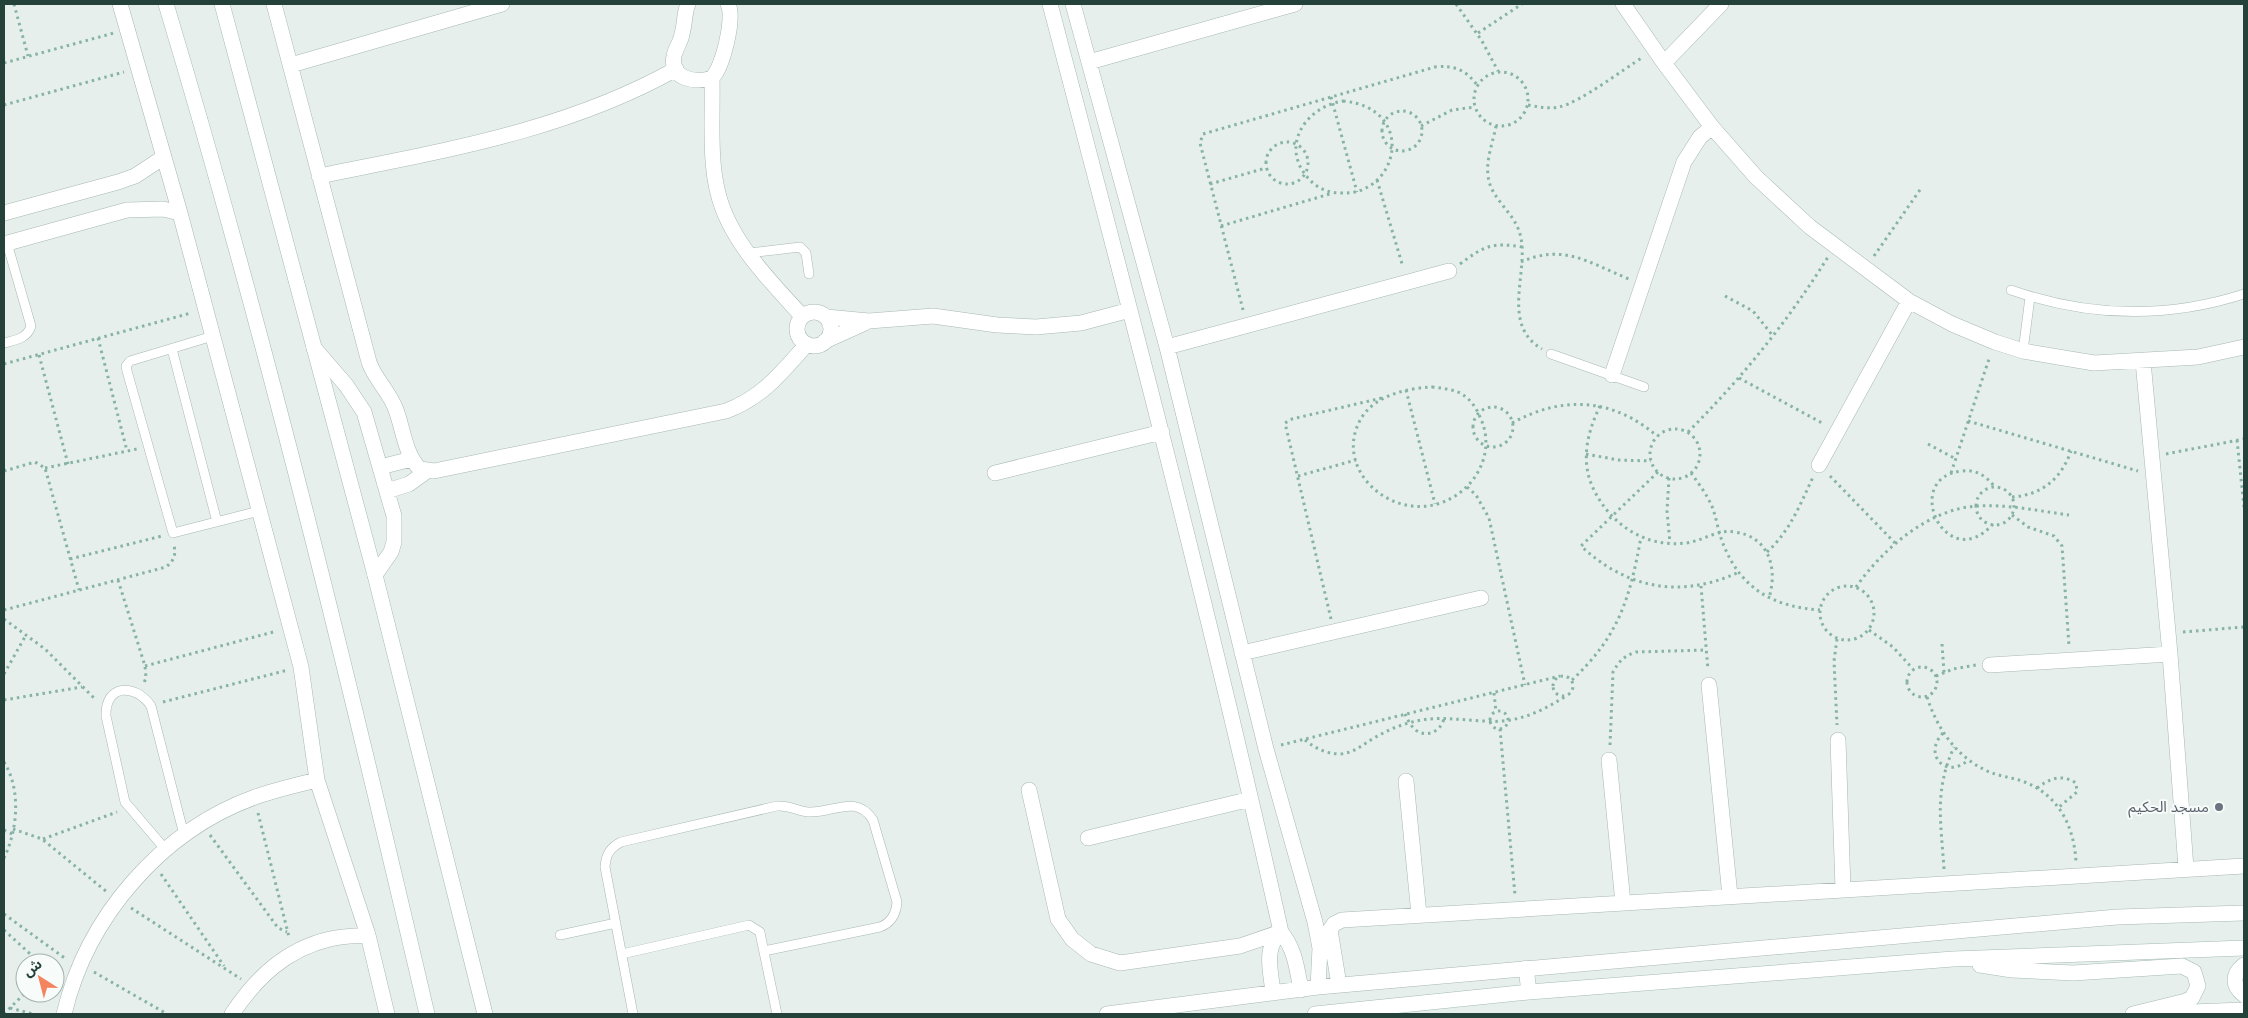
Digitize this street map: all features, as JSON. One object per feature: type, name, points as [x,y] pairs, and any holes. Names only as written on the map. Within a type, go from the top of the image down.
[{"type":"street","points":[[120,4],[206,309],[290,627],[300,667],[317,780],[368,934],[387,1014]]},
{"type":"street","points":[[166,4],[213,161],[350,681],[427,1014]]},
{"type":"street","points":[[222,4],[375,575],[485,1014]]},
{"type":"street","points":[[274,4],[369,362],[376,379],[392,400],[412,460],[420,469],[427,471]]},
{"type":"street","points":[[291,64],[502,4]]},
{"type":"street","points":[[688,4],[682,38],[674,56],[676,69],[683,77],[690,81],[697,82],[712,78]]},
{"type":"street","points":[[728,4],[731,17],[720,66],[712,78],[715,177],[718,193],[732,228],[802,316]]},
{"type":"street","points":[[1050,4],[1162,432],[1252,799],[1281,932],[1289,943],[1294,956],[1300,990]]},
{"type":"street","points":[[1073,4],[1167,347],[1266,749],[1318,936],[1320,956],[1318,987]]},
{"type":"street","points":[[1089,62],[1295,4]]},
{"type":"street","points":[[1623,4],[1712,127],[1756,177],[1810,227],[1909,301],[1952,324],[1995,342],[2023,351],[2094,362],[2198,357],[2244,347]]},
{"type":"street","points":[[1664,63],[1721,4]]},
{"type":"street","points":[[319,176],[466,147],[532,129],[624,96],[676,69]]},
{"type":"street","points":[[1612,375],[1684,162],[1700,137],[1712,127]]},
{"type":"street","points":[[4,213],[118,182],[134,176],[164,156]]},
{"type":"street","points":[[6,244],[127,210],[163,209],[180,214]]},
{"type":"street","points":[[1167,347],[1449,271]]},
{"type":"street","points":[[1819,465],[1909,301]]},
{"type":"street","points":[[869,321],[813,346],[801,340],[797,328],[802,316],[814,312],[826,317],[869,321],[933,316],[1016,327],[1081,323],[1130,310]]},
{"type":"street","points":[[825,341],[831,329],[826,317]]},
{"type":"street","points":[[387,491],[409,484],[427,471],[726,411],[747,402],[768,388],[807,344]]},
{"type":"street","points":[[314,348],[346,385],[364,412],[394,516],[395,532],[391,552],[375,575]]},
{"type":"street","points":[[2143,361],[2170,654],[2186,868]]},
{"type":"street","points":[[995,473],[1162,432]]},
{"type":"street","points":[[380,467],[412,460]]},
{"type":"street","points":[[1242,653],[1480,598]]},
{"type":"street","points":[[1990,665],[2170,654]]},
{"type":"street","points":[[1709,685],[1730,896]]},
{"type":"street","points":[[1838,740],[1842,889]]},
{"type":"street","points":[[1609,760],[1623,903]]},
{"type":"street","points":[[64,1014],[80,966],[97,931],[118,900],[153,861],[184,835],[254,797],[317,780]]},
{"type":"street","points":[[1406,781],[1419,915]]},
{"type":"street","points":[[1029,790],[1058,920],[1072,939],[1091,954],[1120,963],[1240,946],[1281,932]]},
{"type":"street","points":[[1088,838],[1252,799]]},
{"type":"street","points":[[1339,985],[1330,930],[1334,924],[1342,920],[2244,866]]},
{"type":"street","points":[[1107,1014],[1318,987],[1526,968],[2116,917],[2244,913]]},
{"type":"street","points":[[1273,993],[1269,954],[1270,945],[1281,932]]},
{"type":"street","points":[[232,1014],[264,973],[293,953],[329,939],[368,934]]},
{"type":"street","points":[[1315,1014],[1529,992],[1953,959],[2244,948]]},
{"type":"street","points":[[1953,959],[1998,968],[2042,972],[2095,972],[2182,966],[2194,972],[2198,986],[2192,998],[2133,1014]]},
{"type":"street","points":[[2244,966],[2238,970],[2234,977],[2234,984],[2244,995]]},
{"type":"street","points":[[1526,968],[1529,992]]},
{"type":"street","points":[[2126,1014],[2244,1010]]},
{"type":"lane","points":[[4,343],[23,338],[29,332],[31,326],[6,244]]},
{"type":"lane","points":[[750,253],[800,248],[806,253],[808,274]]},
{"type":"lane","points":[[2010,290],[2030,297],[2084,309],[2140,312],[2196,307],[2244,294]]},
{"type":"lane","points":[[2023,351],[2030,297]]},
{"type":"lane","points":[[213,336],[130,361],[126,366],[173,533],[260,511]]},
{"type":"lane","points":[[172,349],[217,522]]},
{"type":"lane","points":[[1551,354],[1644,387]]},
{"type":"lane","points":[[166,850],[129,808],[124,798],[106,709],[110,699],[118,692],[129,690],[140,694],[150,706],[184,835]]},
{"type":"lane","points":[[633,1014],[605,867],[609,851],[621,842],[777,806],[789,806],[809,812],[853,806],[866,810],[873,820],[897,902],[895,915],[880,927],[764,951]]},
{"type":"lane","points":[[560,935],[616,923]]},
{"type":"lane","points":[[622,954],[750,924],[760,932],[777,1014]]},
{"type":"path","points":[[14,4],[28,56]]},
{"type":"path","points":[[1456,4],[1478,33],[1498,72]]},
{"type":"path","points":[[1478,33],[1522,4]]},
{"type":"path","points":[[4,63],[127,30]]},
{"type":"path","points":[[1528,105],[1544,109],[1560,107],[1576,100],[1655,50]]},
{"type":"path","points":[[1247,326],[1200,143],[1203,134],[1435,67],[1448,66],[1460,69],[1470,75],[1477,85]]},
{"type":"path","points":[[4,105],[138,68]]},
{"type":"path","points":[[1498,72],[1505,72],[1519,78],[1527,90],[1528,105],[1522,117],[1510,125],[1496,126],[1483,120],[1475,107],[1474,100],[1477,85],[1486,76],[1498,72]]},
{"type":"path","points":[[1331,97],[1357,192]]},
{"type":"path","points":[[1221,226],[1334,193],[1357,192],[1377,180],[1384,171],[1392,149],[1392,139],[1384,120],[1375,111],[1354,102],[1332,103],[1313,113],[1300,131],[1297,144],[1297,154],[1305,175],[1313,184],[1334,193]]},
{"type":"path","points":[[1422,126],[1452,110],[1475,107]]},
{"type":"path","points":[[1405,110],[1416,116],[1422,126],[1422,132],[1417,144],[1405,151],[1392,149],[1382,136],[1384,120],[1393,112],[1405,110]]},
{"type":"path","points":[[1496,126],[1487,173],[1493,193],[1510,212],[1517,225],[1522,247],[1518,302],[1519,318],[1526,333],[1537,346],[1551,354]]},
{"type":"path","points":[[1290,142],[1297,144],[1306,152],[1308,169],[1305,175],[1296,183],[1283,185],[1272,179],[1266,168],[1268,154],[1277,144],[1290,142]]},
{"type":"path","points":[[1210,184],[1266,168]]},
{"type":"path","points":[[1377,180],[1407,282]]},
{"type":"path","points":[[1865,269],[1922,187]]},
{"type":"path","points":[[1449,271],[1476,251],[1491,246],[1522,247]]},
{"type":"path","points":[[1688,432],[1739,378],[1773,336],[1813,281],[1835,246]]},
{"type":"path","points":[[1521,262],[1536,256],[1552,253],[1569,255],[1643,285]]},
{"type":"path","points":[[1725,296],[1753,311],[1773,336]]},
{"type":"path","points":[[4,364],[206,309]]},
{"type":"path","points":[[98,338],[127,451]]},
{"type":"path","points":[[1951,474],[1995,342]]},
{"type":"path","points":[[39,355],[68,464]]},
{"type":"path","points":[[1739,378],[1838,431]]},
{"type":"path","points":[[1334,631],[1286,428],[1288,420],[1386,397],[1406,390],[1432,387],[1459,392],[1474,406],[1486,434],[1486,446],[1479,472],[1472,483],[1447,500],[1423,507],[1410,506],[1382,497],[1363,478],[1356,460],[1354,442],[1356,429],[1362,416],[1373,405],[1386,397]]},
{"type":"path","points":[[1406,390],[1435,504]]},
{"type":"path","points":[[1512,422],[1546,408],[1582,404],[1600,406],[1631,417],[1658,436]]},
{"type":"path","points":[[1600,406],[1591,424],[1586,454],[1591,484],[1600,502],[1612,517],[1628,530],[1652,541],[1686,543],[1706,539],[1719,532],[1733,531],[1746,535],[1758,542],[1767,552],[1773,567],[1774,582],[1769,598]]},
{"type":"path","points":[[1485,408],[1499,408],[1505,411],[1512,422],[1513,430],[1506,442],[1500,446],[1486,446],[1480,443],[1473,432],[1473,424],[1478,413],[1485,408]]},
{"type":"path","points":[[1968,421],[2154,476]]},
{"type":"path","points":[[1676,429],[1688,432],[1698,442],[1700,449],[1699,462],[1691,474],[1680,478],[1669,478],[1658,472],[1651,461],[1651,447],[1658,436],[1663,432],[1676,429]]},
{"type":"path","points":[[2152,456],[2244,439]]},
{"type":"path","points":[[2237,440],[2244,507]]},
{"type":"path","points":[[1928,444],[1956,459]]},
{"type":"path","points":[[4,471],[35,462],[45,468],[148,447]]},
{"type":"path","points":[[2012,497],[2026,496],[2042,490],[2056,479],[2071,452]]},
{"type":"path","points":[[1586,454],[1618,460],[1651,461]]},
{"type":"path","points":[[1298,476],[1356,460]]},
{"type":"path","points":[[1767,552],[1780,540],[1790,526],[1819,465],[1894,544]]},
{"type":"path","points":[[45,468],[79,590]]},
{"type":"path","points":[[1993,524],[1981,535],[1958,538],[1944,531],[1934,519],[1931,504],[1935,490],[1944,478],[1964,470],[1978,473],[1995,487],[2005,489],[2012,497],[2014,508],[2012,515],[2003,523],[1987,523],[1979,516],[1976,506],[1982,492],[1995,487]]},
{"type":"path","points":[[1658,472],[1581,546],[1610,570],[1634,580],[1663,587],[1701,586],[1739,572]]},
{"type":"path","points":[[1691,474],[1703,489],[1712,507],[1719,532],[1732,564],[1750,585],[1779,603],[1799,609],[1820,610]]},
{"type":"path","points":[[1669,478],[1667,511],[1670,543]]},
{"type":"path","points":[[1467,487],[1476,495],[1489,518],[1525,684]]},
{"type":"path","points":[[1856,587],[1877,559],[1894,544],[1918,527],[1964,508],[1976,506],[2014,508],[2068,515]]},
{"type":"path","points":[[2012,515],[2028,528],[2054,536],[2062,546],[2069,660]]},
{"type":"path","points":[[4,610],[166,567],[176,554],[173,533],[70,559]]},
{"type":"path","points":[[1572,680],[1586,667],[1610,635],[1628,599],[1634,580],[1642,537]]},
{"type":"path","points":[[118,580],[145,666],[146,678],[140,694]]},
{"type":"path","points":[[1701,586],[1709,685]]},
{"type":"path","points":[[1842,586],[1856,587],[1863,591],[1873,602],[1875,617],[1869,630],[1858,639],[1844,641],[1836,639],[1822,624],[1820,610],[1822,604],[1830,592],[1842,586]]},
{"type":"path","points":[[4,619],[45,650],[106,709]]},
{"type":"path","points":[[145,666],[290,627]]},
{"type":"path","points":[[2168,634],[2244,627]]},
{"type":"path","points":[[1869,630],[1893,647],[1913,670]]},
{"type":"path","points":[[4,674],[26,635]]},
{"type":"path","points":[[1836,639],[1834,661],[1838,740]]},
{"type":"path","points":[[1942,644],[1944,673]]},
{"type":"path","points":[[1609,760],[1613,672],[1618,663],[1626,656],[1636,652],[1706,650]]},
{"type":"path","points":[[1936,676],[1971,665],[1990,665]]},
{"type":"path","points":[[150,706],[300,667]]},
{"type":"path","points":[[1923,667],[1933,671],[1936,676],[1937,686],[1928,696],[1916,697],[1908,690],[1906,679],[1913,670],[1923,667]]},
{"type":"path","points":[[1560,676],[1553,683],[1554,692],[1562,697],[1566,696]]},
{"type":"path","points":[[1266,749],[1560,676],[1569,677],[1572,680]]},
{"type":"path","points":[[1305,739],[1314,747],[1326,752],[1350,752],[1389,730],[1410,722],[1444,718],[1490,722],[1508,720],[1536,713],[1566,696],[1573,690],[1572,680]]},
{"type":"path","points":[[4,700],[83,687]]},
{"type":"path","points":[[1494,693],[1496,712]]},
{"type":"path","points":[[1928,696],[1933,714],[1943,733],[1968,760],[2003,778],[2021,781],[2038,788],[2052,799],[2071,829],[2075,847],[2076,875]]},
{"type":"path","points":[[1496,712],[1504,713],[1508,720],[1506,726],[1500,729],[1493,727],[1490,717],[1496,712]]},
{"type":"path","points":[[1406,714],[1417,731],[1426,734],[1437,730],[1443,724],[1444,718]]},
{"type":"path","points":[[1500,729],[1517,909]]},
{"type":"path","points":[[1943,733],[1936,740],[1934,750],[1937,760],[1945,766],[1954,768],[1962,766],[1968,760]]},
{"type":"path","points":[[1944,883],[1940,800],[1945,766],[1954,747]]},
{"type":"path","points":[[4,762],[10,772],[14,787],[15,816],[12,834],[4,858]]},
{"type":"path","points":[[2038,788],[2047,780],[2060,777],[2076,783],[2076,792],[2058,807]]},
{"type":"path","points":[[254,797],[293,953]]},
{"type":"path","points":[[42,839],[129,808]]},
{"type":"path","points":[[202,824],[278,928],[288,933]]},
{"type":"path","points":[[4,830],[12,834]]},
{"type":"path","points":[[153,861],[225,969]]},
{"type":"path","points":[[4,914],[80,966],[167,1014]]},
{"type":"path","points":[[4,930],[29,953]]},
{"type":"path","points":[[4,1014],[15,1003]]},
{"type":"path","points":[[10,1008],[33,1014]]},
{"type":"place","name":"مسجد الحكيم","points":[[2219,807]]}]
